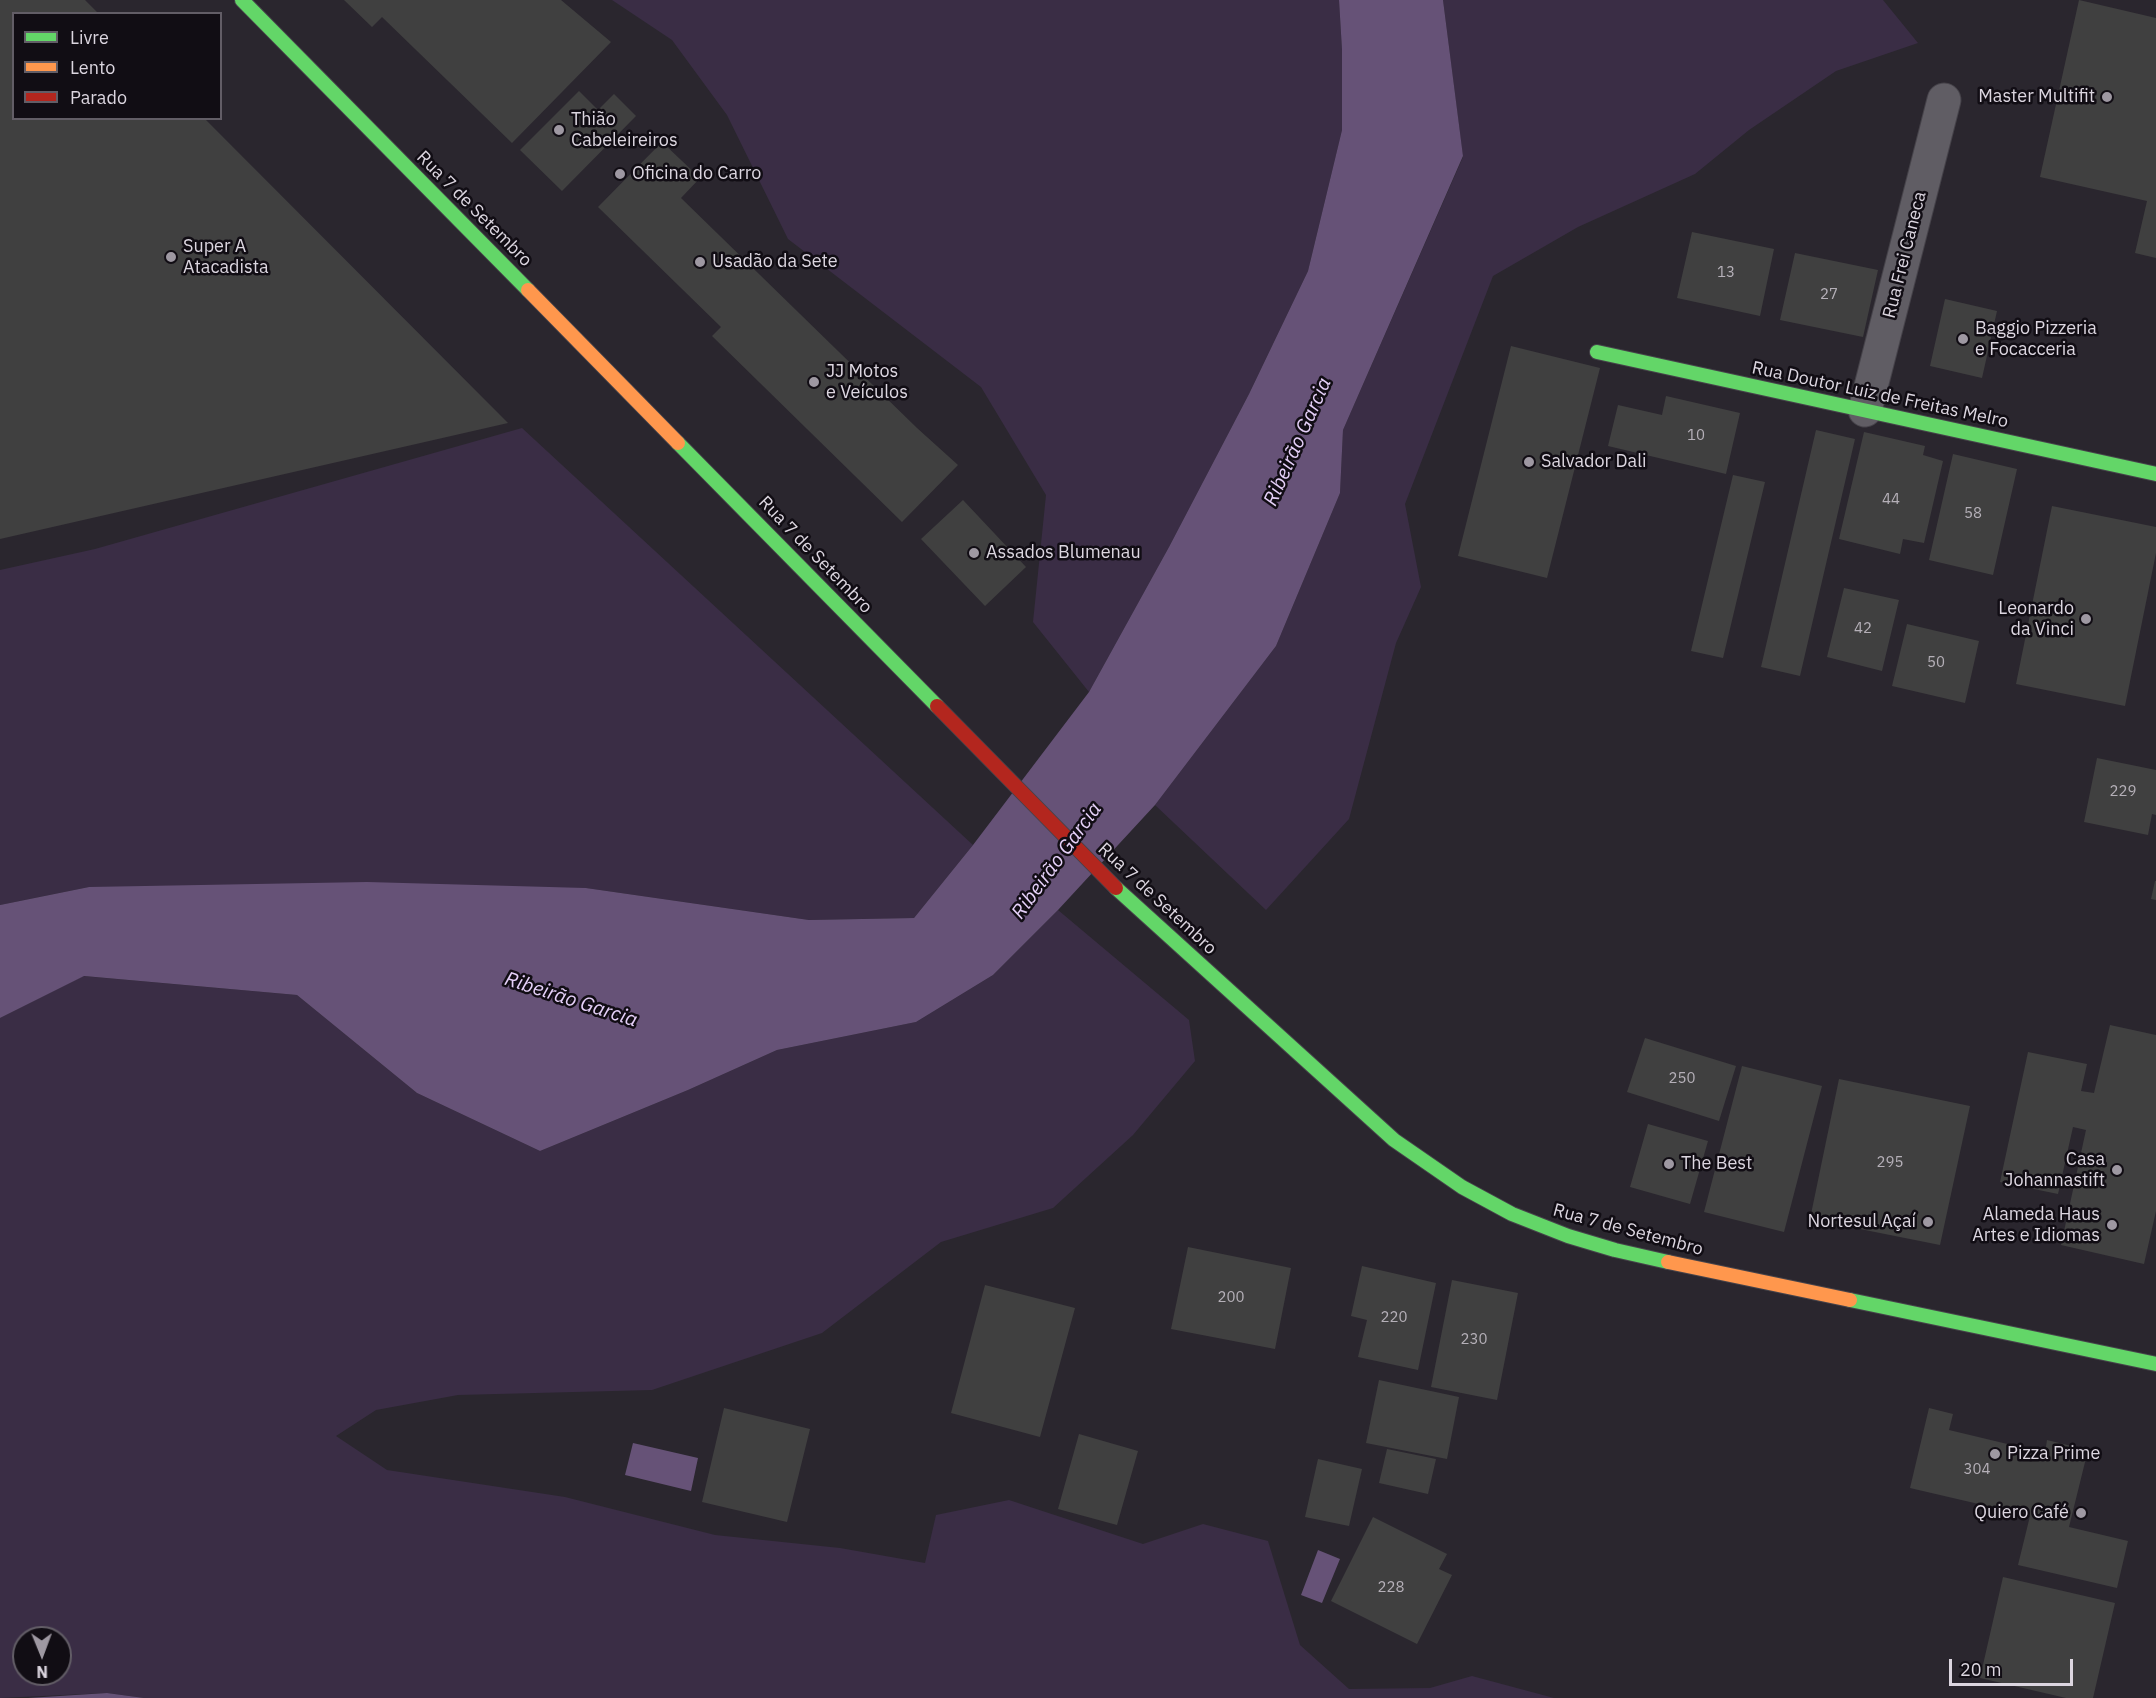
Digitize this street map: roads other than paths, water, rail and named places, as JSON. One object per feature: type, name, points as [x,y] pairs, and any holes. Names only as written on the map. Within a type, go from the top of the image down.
[{"type":"main road","name":"Rua 7 de Setembro","points":[[242,0],[1113,885],[1394,1140],[1462,1187],[1512,1214],[1568,1236],[1615,1250],[2156,1364]]},
{"type":"main road","name":"Rua Doutor Luiz de Freitas Melro","points":[[1597,352],[2156,474]]},
{"type":"street","name":"Rua Frei Caneca","points":[[1865,410],[1944,100]]},
{"type":"water","name":"Ribeirão Garcia","points":[[1339,0],[1443,0],[1463,156],[1343,430],[1340,493],[1276,646],[1155,805],[1058,910],[993,975],[916,1022],[777,1050],[688,1090],[540,1151],[417,1093],[297,995],[84,976],[0,1018],[0,905],[89,887],[367,882],[586,888],[809,920],[914,918],[973,845],[1089,692],[1169,547],[1249,394],[1308,271],[1342,130],[1342,50]]},
{"type":"water","points":[[633,1443],[698,1458],[691,1491],[625,1475]]},
{"type":"water","points":[[1318,1550],[1340,1559],[1322,1603],[1301,1595]]},
{"type":"water","points":[[107,1693],[144,1698],[28,1698]]},
{"type":"place","name":"Master Multifit","points":[[2107,97]]},
{"type":"place","name":"Thião Cabeleireiros","points":[[559,130]]},
{"type":"place","name":"Oficina do Carro","points":[[620,174]]},
{"type":"place","name":"Super A Atacadista","points":[[171,257]]},
{"type":"place","name":"Usadão da Sete","points":[[700,262]]},
{"type":"place","name":"Baggio Pizzeria e Focacceria","points":[[1963,339]]},
{"type":"place","name":"JJ Motos e Veículos","points":[[814,382]]},
{"type":"place","name":"Salvador Dali","points":[[1529,462]]},
{"type":"place","name":"Assados Blumenau","points":[[974,553]]},
{"type":"place","name":"Leonardo da Vinci","points":[[2086,619]]},
{"type":"place","name":"The Best","points":[[1669,1164]]},
{"type":"place","name":"Casa Johannastift","points":[[2117,1170]]},
{"type":"place","name":"Nortesul Açaí","points":[[1928,1222]]},
{"type":"place","name":"Alameda Haus Artes e Idiomas","points":[[2112,1225]]},
{"type":"place","name":"Pizza Prime","points":[[1995,1454]]},
{"type":"place","name":"Quiero Café","points":[[2081,1513]]}]
